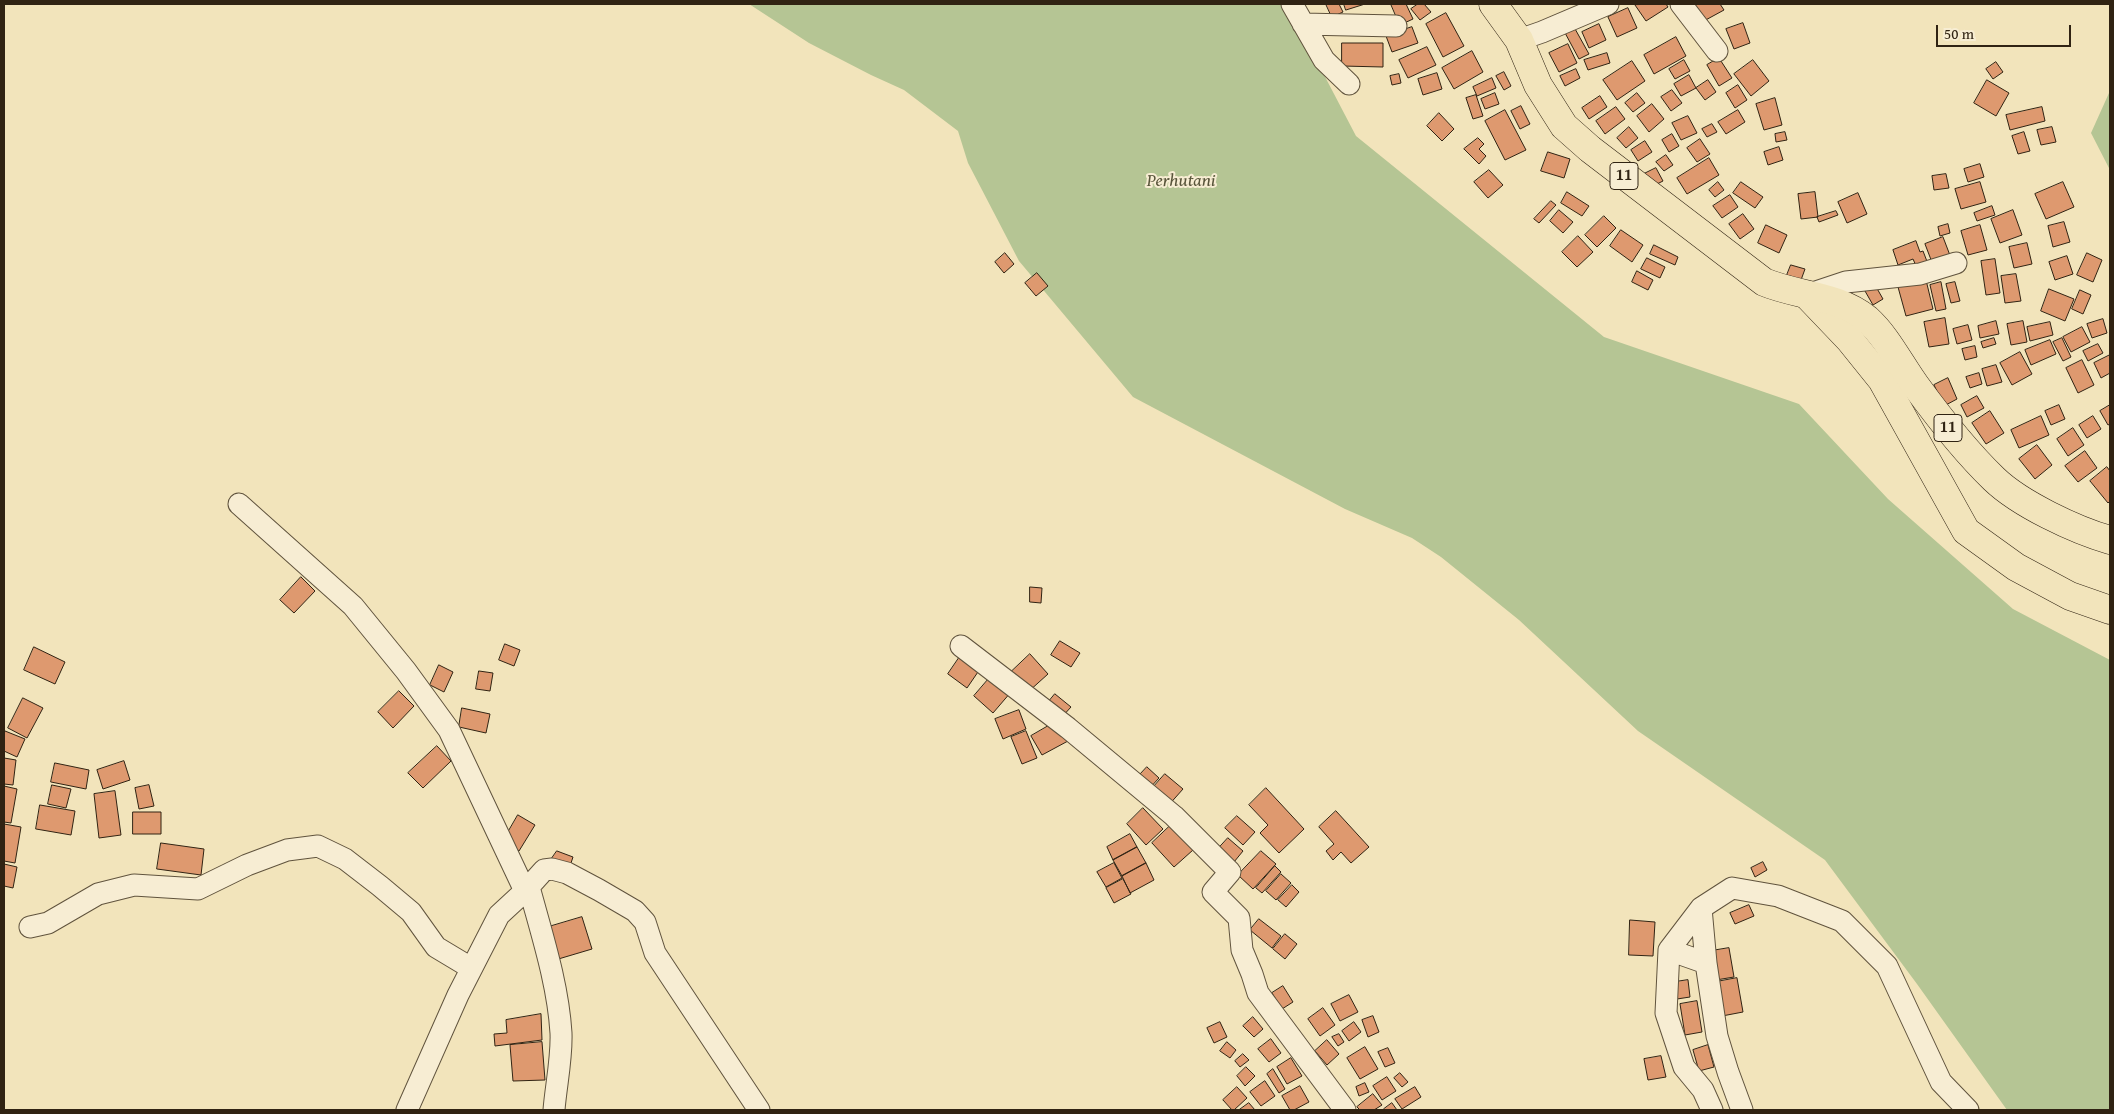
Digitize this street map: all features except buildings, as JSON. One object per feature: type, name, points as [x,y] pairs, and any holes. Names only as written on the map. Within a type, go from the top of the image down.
[{"type":"main road","name":"11","points":[[1493,4],[1519,40],[1538,85],[1564,126],[1590,149],[1764,282],[1782,290],[1807,294],[1839,303],[1866,319],[1886,341],[1915,385],[1954,436],[1995,480],[2042,512],[2110,540]]},
{"type":"main road","points":[[1807,294],[1849,338],[1882,380],[1966,531],[2016,567],[2070,596],[2110,610]]},
{"type":"street","points":[[1292,4],[1324,60],[1349,84]]},
{"type":"street","points":[[1519,40],[1608,4]]},
{"type":"street","points":[[1681,4],[1717,51]]},
{"type":"street","points":[[1303,24],[1396,26]]},
{"type":"street","points":[[1807,294],[1846,282],[1920,274],[1956,263]]},
{"type":"street","points":[[239,504],[353,606],[406,671],[449,730],[527,889],[547,954],[559,1014],[561,1036],[554,1110]]},
{"type":"street","points":[[961,646],[1068,728],[1174,816],[1230,872],[1213,892],[1239,918],[1242,950],[1258,993],[1345,1110]]},
{"type":"street","points":[[30,927],[48,922],[98,894],[134,885],[198,889],[247,865],[287,850],[318,846],[345,859],[380,886],[411,912],[436,947],[471,968]]},
{"type":"street","points":[[407,1110],[458,994],[499,915],[544,870],[558,870],[599,890],[635,912],[648,928],[655,953],[759,1110]]},
{"type":"street","points":[[1712,1110],[1703,1090],[1684,1067],[1666,1012],[1669,950],[1702,908],[1732,888],[1778,896],[1842,921],[1887,966],[1941,1082],[1968,1110]]},
{"type":"street","points":[[1702,908],[1706,964],[1717,1036],[1742,1110]]},
{"type":"street","points":[[1669,950],[1706,964]]},
{"type":"green space","name":"Perhutani","points":[[749,4],[1287,4],[1356,136],[1604,337],[1799,404],[1888,499],[2013,609],[2110,660],[2110,1110],[2007,1110],[1825,860],[1638,731],[1519,620],[1441,557],[1412,538],[1345,509],[1133,397],[1019,261],[968,163],[958,131],[904,90],[809,43]]},
{"type":"green space","points":[[2110,94],[2110,170],[2091,133]]}]
